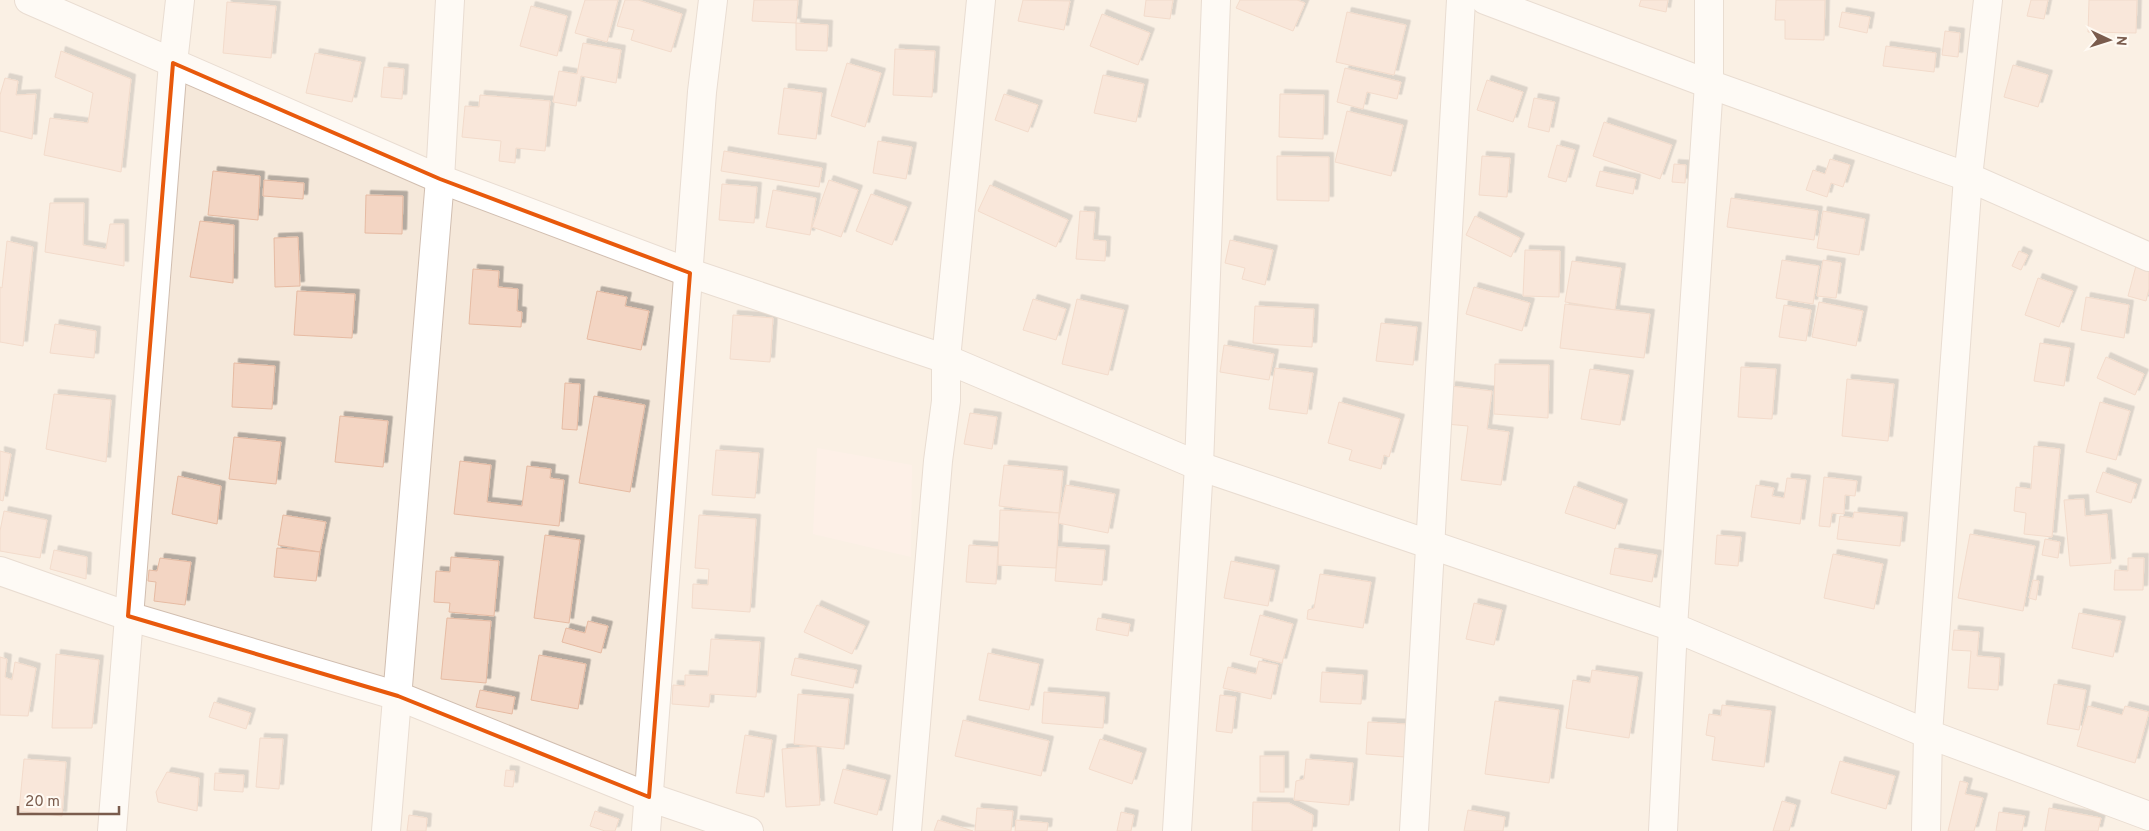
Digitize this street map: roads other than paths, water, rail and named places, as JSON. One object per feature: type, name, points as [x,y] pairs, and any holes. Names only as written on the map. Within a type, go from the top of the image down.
[{"type":"street","points":[[29,0],[440,179],[690,273],[946,359],[1199,466],[1672,627],[1928,734],[2149,816]]},
{"type":"street","points":[[112,831],[173,63],[180,0]]},
{"type":"street","points":[[386,831],[440,179],[450,0]]},
{"type":"street","points":[[646,831],[690,273],[702,92],[713,0]]},
{"type":"street","points":[[906,831],[938,461],[946,402],[946,359],[981,0]]},
{"type":"street","points":[[1178,831],[1199,466],[1216,0]]},
{"type":"street","points":[[1414,831],[1461,0]]},
{"type":"street","points":[[1486,0],[1709,84],[1968,176],[2149,256]]},
{"type":"street","points":[[1663,831],[1672,627],[1709,84],[1709,0]]},
{"type":"street","points":[[1926,831],[1928,734],[1968,176],[1988,0]]},
{"type":"street","points":[[0,571],[128,616],[398,696],[649,797],[749,831]]}]
